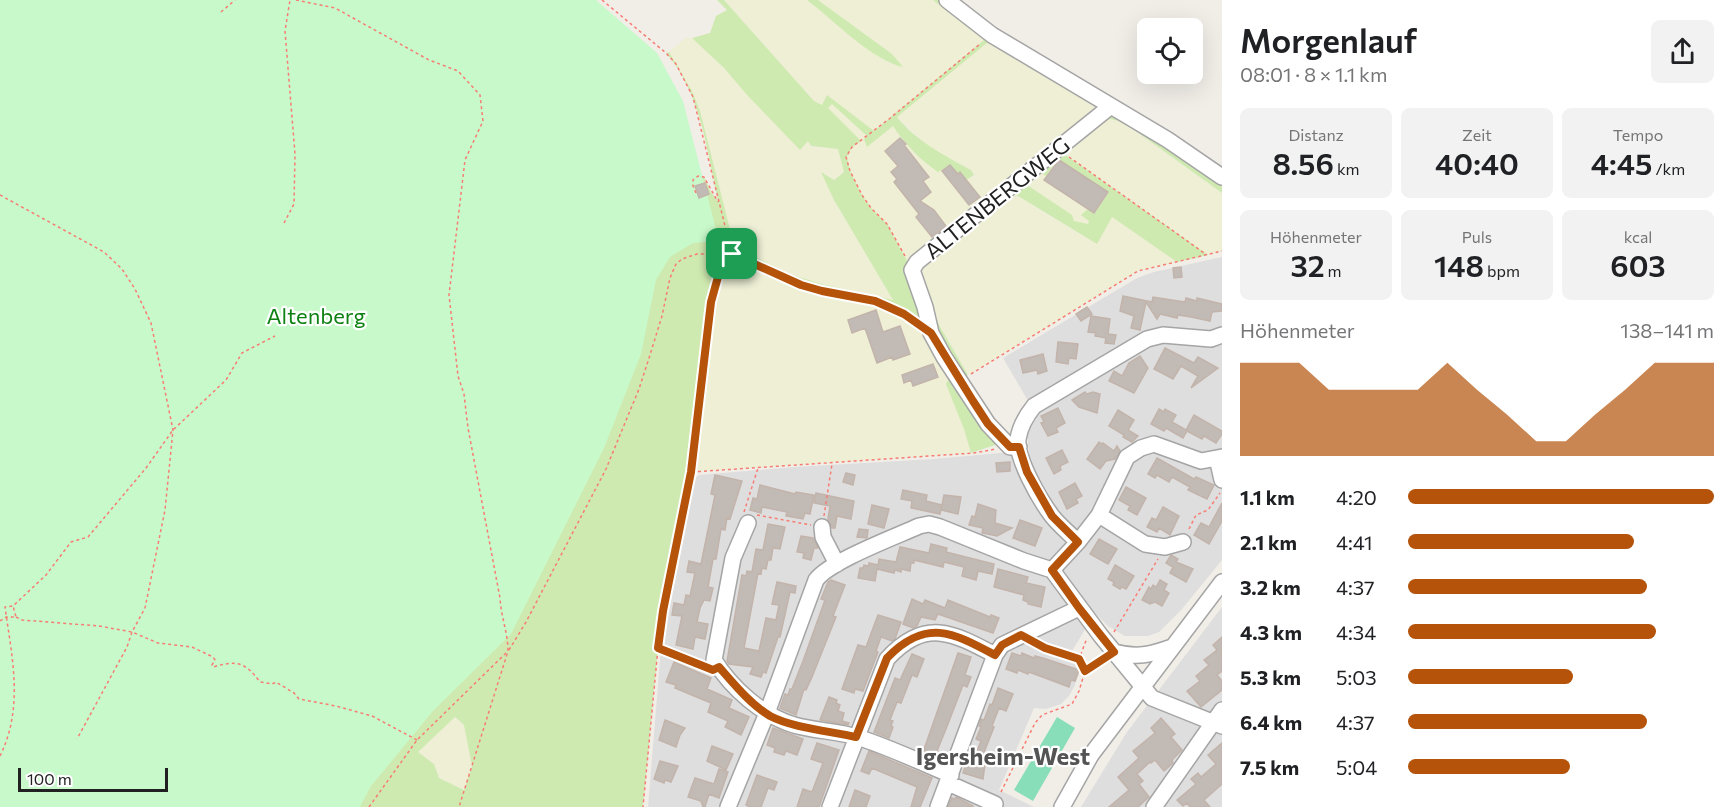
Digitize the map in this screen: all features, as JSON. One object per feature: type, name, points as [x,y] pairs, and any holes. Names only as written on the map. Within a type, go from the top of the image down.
[{"type":"street","points":[[947,0],[992,35],[1168,140],[1222,177]]},
{"type":"street","name":"ALTENBERGWEG","points":[[1013,446],[988,424],[931,333],[926,307],[912,270],[917,262],[956,229],[1111,106]]},
{"type":"street","points":[[1078,542],[1052,516],[1013,446],[1018,441],[1022,422],[1034,406],[1147,339],[1163,335],[1211,339],[1222,335]]},
{"type":"street","points":[[1052,570],[1099,515],[1127,457],[1141,448],[1154,444],[1201,461],[1220,458],[1222,486]]},
{"type":"street","points":[[1099,515],[1145,544],[1165,547],[1183,542]]},
{"type":"street","points":[[748,523],[733,558],[714,660],[719,667],[742,693],[766,713],[796,725],[856,737],[949,779],[994,806]]},
{"type":"street","points":[[728,807],[816,580],[821,573],[837,564],[929,524],[1052,570],[1079,608],[1152,698],[1218,725]]},
{"type":"street","points":[[822,527],[823,537],[837,564]]},
{"type":"street","points":[[1062,807],[1091,755],[1222,582]]},
{"type":"street","points":[[938,807],[995,655],[1002,645],[1079,608]]},
{"type":"street","points":[[830,807],[887,658],[907,641],[920,634],[936,631],[971,642],[995,655]]},
{"type":"street","points":[[1111,647],[1132,657],[1172,647]]},
{"type":"street","points":[[1154,807],[1218,725],[1222,710]]},
{"type":"path","points":[[221,12],[235,0]]},
{"type":"path","points":[[284,223],[294,204],[295,154],[285,31],[290,0]]},
{"type":"path","points":[[296,0],[335,8],[429,60],[458,71],[480,95],[483,121],[465,160],[449,295],[458,376],[464,394],[468,429],[500,598],[502,620],[508,633],[508,651],[459,807]]},
{"type":"path","points":[[602,0],[666,53],[676,64],[693,97],[732,254],[718,277],[711,302],[691,472],[663,611],[658,648],[643,807]]},
{"type":"path","points":[[912,270],[887,224],[862,195],[846,157],[852,147],[992,35]]},
{"type":"path","points":[[1057,149],[1208,255]]},
{"type":"path","points":[[696,193],[693,180],[699,176],[704,177],[719,202]]},
{"type":"path","points":[[0,195],[104,252],[122,269],[135,289],[151,323],[173,430],[165,510],[145,608],[127,647],[77,738]]},
{"type":"path","points":[[960,381],[1138,271],[1222,251]]},
{"type":"path","points":[[369,807],[417,740],[508,651],[526,622],[606,469],[639,389],[676,264],[688,255],[732,254],[801,285],[875,301],[904,314],[931,333]]},
{"type":"path","points":[[0,606],[13,606],[46,575],[71,542],[88,537],[146,468],[173,430],[226,380],[242,353],[275,336]]},
{"type":"path","points":[[691,472],[974,453],[1013,446]]},
{"type":"path","points":[[765,516],[822,527],[832,464]]},
{"type":"path","points":[[748,523],[744,512],[758,467]]},
{"type":"path","points":[[1183,542],[1196,515],[1208,510],[1222,486]]},
{"type":"path","points":[[994,806],[1035,723],[1042,716],[1072,704],[1085,671],[1111,647],[1165,547]]},
{"type":"path","points":[[13,606],[16,617]]},
{"type":"path","points":[[0,756],[9,739],[15,695],[13,653],[4,607]]},
{"type":"path","points":[[0,621],[6,616],[22,620],[99,626],[132,632],[158,643],[192,646],[207,652],[214,660],[213,667],[230,662],[242,664],[260,682],[272,684],[276,682],[294,693],[299,699],[310,703],[336,706],[372,717],[417,740]]},
{"type":"path","points":[[1079,659],[1094,626]]},
{"type":"path","points":[[1021,635],[1045,648],[1079,659],[1085,671]]},
{"type":"path","points":[[658,648],[713,670],[719,667]]},
{"type":"shaded area","points":[[1222,257],[1222,560],[1182,609],[1159,632],[1148,636],[1125,636],[1108,626],[1095,613],[1072,651],[1073,661],[1081,669],[1074,687],[1061,704],[1046,709],[1034,708],[999,790],[1034,807],[648,807],[661,648],[695,478],[699,475],[795,467],[1029,453],[1027,433],[1037,416],[1003,358],[1137,278]]},
{"type":"shaded area","points":[[1060,607],[1065,614],[1002,645],[999,635]]},
{"type":"shaded area","points":[[1222,607],[1222,807],[1081,807],[1127,732]]},
{"type":"green space","name":"Altenberg","points":[[0,0],[596,0],[657,53],[683,101],[719,241],[693,243],[670,257],[656,280],[641,354],[604,448],[511,634],[433,711],[371,786],[360,807],[0,807]]},
{"type":"green space","points":[[717,0],[724,0],[814,101],[822,105],[827,95],[874,131],[984,40],[933,0],[947,0],[1222,177],[1222,193],[1123,122],[1106,118],[1057,149],[1208,255],[1177,262],[1112,217],[1097,244],[1010,191],[931,254],[919,272],[935,318],[968,375],[960,380],[1004,442],[971,453],[946,384],[953,371],[931,333],[904,314],[875,301],[801,285],[731,254],[718,277],[711,302],[703,387],[691,472],[663,611],[658,648],[643,807],[237,807],[698,176],[704,177],[718,201],[695,104],[678,69],[666,53],[669,52],[692,91],[700,111],[734,245],[786,273],[822,284],[893,300],[834,200],[821,172],[834,180],[844,172],[838,149],[811,146],[808,141],[800,150],[724,68],[692,38],[710,33],[716,16],[727,10]],"holes":[[[988,42],[1104,111],[1033,167],[1046,176],[1058,159],[1108,193],[1095,213],[1088,209],[1081,215],[1089,221],[1088,224],[1074,221],[1072,215],[1027,185],[1015,182],[912,270],[887,224],[871,208],[850,171],[847,157],[852,147],[861,141],[828,108],[832,104],[867,136],[864,139],[867,147],[893,126],[913,151],[931,167],[938,172],[950,165],[966,180],[974,175],[971,170],[922,141],[897,117]],[[455,717],[464,725],[472,766],[464,790],[439,778],[434,764],[418,752]]]},
{"type":"green space","points":[[724,0],[807,0],[891,64],[892,54],[818,0],[933,0],[985,40],[874,131],[895,118],[920,143],[970,171],[982,186],[971,170],[927,146],[897,117],[988,41],[1104,112],[1106,118],[1122,122],[1222,193],[1222,251],[1208,255],[1057,149],[912,270],[887,224],[862,195],[819,104]]},
{"type":"green space","points":[[807,0],[818,0],[892,54],[903,67],[891,63],[866,48]]},
{"type":"green space","points":[[685,38],[692,38],[702,46],[801,149],[808,140],[811,147],[838,149],[844,171],[834,180],[822,172],[834,200],[894,301],[786,273],[734,245],[700,111],[692,91],[669,52]]},
{"type":"green space","points":[[1056,152],[1126,199],[1115,219],[1177,262],[1138,271],[968,375],[935,318],[919,272],[922,263],[1010,191],[1096,244],[1012,189]]},
{"type":"green space","points":[[732,254],[801,285],[828,292],[829,295],[882,307],[930,335],[952,374],[971,453],[691,472],[703,387],[711,302],[718,277]]},
{"type":"green space","points":[[454,717],[464,725],[470,750],[472,766],[464,790],[439,778],[434,764],[418,752]]},
{"type":"green space","points":[[1057,717],[1075,728],[1033,801],[1014,790]]},
{"type":"building","points":[[900,138],[929,177],[923,181],[931,192],[920,201],[934,210],[946,226],[932,237],[916,217],[919,214],[894,182],[897,179],[891,172],[898,166],[885,151]]},
{"type":"building","points":[[1059,160],[1108,192],[1094,213],[1044,180]]},
{"type":"building","points":[[950,165],[958,174],[960,172],[980,197],[969,205],[942,171]]},
{"type":"building","points":[[705,183],[709,194],[699,198],[695,186]]},
{"type":"building","points":[[1181,267],[1182,277],[1174,278],[1173,268]]},
{"type":"building","points":[[1123,296],[1152,302],[1153,297],[1185,302],[1186,298],[1197,301],[1197,298],[1222,304],[1222,311],[1212,312],[1210,321],[1160,314],[1157,319],[1146,302],[1140,330],[1131,328],[1134,316],[1120,311]]},
{"type":"building","points":[[1087,307],[1092,314],[1081,321],[1076,314]]},
{"type":"building","points":[[876,310],[883,332],[900,326],[910,354],[893,360],[892,357],[877,363],[865,328],[852,333],[848,320]]},
{"type":"building","points":[[1091,316],[1110,319],[1108,334],[1116,335],[1114,344],[1105,343],[1106,338],[1088,332]]},
{"type":"building","points":[[1058,342],[1078,344],[1076,359],[1069,358],[1068,364],[1056,362]]},
{"type":"building","points":[[1165,348],[1194,363],[1198,357],[1218,368],[1191,388],[1198,376],[1181,366],[1173,379],[1154,369]]},
{"type":"building","points":[[1043,354],[1047,371],[1038,374],[1037,370],[1023,373],[1020,360]]},
{"type":"building","points":[[1140,356],[1148,368],[1134,393],[1109,381],[1114,371],[1122,376],[1129,363]]},
{"type":"building","points":[[933,364],[938,377],[913,386],[911,380],[904,383],[902,375]]},
{"type":"building","points":[[1085,392],[1100,394],[1097,413],[1079,407],[1072,400]]},
{"type":"building","points":[[1058,408],[1065,423],[1056,428],[1058,432],[1048,436],[1041,423],[1044,422],[1041,416]]},
{"type":"building","points":[[1159,409],[1164,412],[1165,409],[1176,415],[1172,422],[1186,430],[1194,415],[1222,431],[1222,434],[1216,443],[1204,436],[1202,439],[1187,431],[1183,438],[1166,428],[1164,431],[1151,424]]},
{"type":"building","points":[[1118,410],[1134,420],[1128,430],[1138,436],[1132,442],[1109,426]]},
{"type":"building","points":[[1099,442],[1114,451],[1117,446],[1120,451],[1115,459],[1106,461],[1100,469],[1087,459]]},
{"type":"building","points":[[1062,450],[1068,462],[1060,466],[1061,470],[1054,474],[1046,458]]},
{"type":"building","points":[[1157,458],[1194,479],[1196,477],[1214,485],[1207,499],[1188,490],[1190,487],[1172,477],[1169,482],[1157,475],[1155,478],[1148,474]]},
{"type":"building","points":[[1010,462],[1010,471],[997,472],[996,463]]},
{"type":"building","points":[[846,473],[855,475],[853,485],[843,482]]},
{"type":"building","points":[[715,475],[742,481],[730,519],[727,518],[725,530],[721,529],[716,559],[713,559],[708,587],[713,588],[710,601],[704,600],[700,608],[697,622],[708,624],[705,639],[695,637],[693,649],[676,645],[682,616],[672,615],[674,603],[684,605],[686,595],[690,596],[695,573],[687,572],[689,561],[701,564],[715,495],[711,494]]},
{"type":"building","points":[[1075,483],[1082,496],[1076,499],[1078,503],[1067,509],[1059,492]]},
{"type":"building","points":[[760,485],[795,494],[796,492],[814,495],[810,514],[805,513],[803,519],[786,516],[787,512],[762,507],[761,513],[750,510],[753,498],[757,499]]},
{"type":"building","points":[[1126,487],[1146,498],[1137,515],[1128,510],[1130,506],[1119,500]]},
{"type":"building","points":[[903,490],[927,495],[926,501],[942,505],[940,514],[911,508],[912,501],[901,499]]},
{"type":"building","points":[[816,493],[854,501],[851,519],[837,516],[835,528],[832,528],[828,519],[830,506],[814,503]]},
{"type":"building","points":[[944,495],[961,497],[958,514],[941,510]]},
{"type":"building","points":[[1222,503],[1222,521],[1209,544],[1194,535],[1201,523],[1209,527]]},
{"type":"building","points":[[978,504],[996,510],[995,523],[1012,528],[997,536],[982,533],[983,528],[969,525],[972,516],[975,517]]},
{"type":"building","points":[[872,505],[889,509],[884,528],[868,524]]},
{"type":"building","points":[[1163,507],[1179,516],[1170,535],[1159,528],[1157,532],[1147,527],[1152,518],[1156,520]]},
{"type":"building","points":[[1020,520],[1042,528],[1035,546],[1013,538]]},
{"type":"building","points":[[768,524],[785,527],[780,549],[773,548],[771,560],[768,560],[766,569],[762,568],[761,574],[758,573],[744,648],[759,651],[766,618],[776,620],[779,605],[772,604],[777,582],[796,586],[795,593],[790,592],[780,637],[778,637],[766,673],[763,672],[761,677],[750,674],[753,667],[729,664],[727,661],[742,575],[746,576],[747,571],[752,572],[756,549],[763,550]]},
{"type":"building","points":[[859,529],[868,530],[867,538],[857,537]]},
{"type":"building","points":[[801,536],[813,538],[818,548],[814,548],[811,560],[803,558],[804,553],[797,552]]},
{"type":"building","points":[[1099,539],[1117,549],[1108,564],[1090,554]]},
{"type":"building","points":[[931,544],[947,548],[946,552],[994,564],[992,574],[978,571],[976,580],[962,576],[964,567],[944,562],[943,567],[914,560],[910,571],[901,569],[901,572],[895,570],[894,573],[877,569],[875,581],[858,578],[860,568],[864,565],[869,566],[869,563],[878,565],[879,559],[896,562],[900,547],[929,553]]},
{"type":"building","points":[[1171,555],[1178,559],[1176,562],[1193,569],[1186,582],[1170,573],[1173,567],[1166,563]]},
{"type":"building","points":[[1115,565],[1134,576],[1126,589],[1122,587],[1120,589],[1108,579]]},
{"type":"building","points":[[998,569],[1028,577],[1026,583],[1045,587],[1041,607],[1028,604],[1023,600],[1024,595],[994,587]]},
{"type":"building","points":[[831,580],[845,585],[833,616],[836,617],[812,677],[806,690],[804,689],[796,715],[780,708],[785,694],[788,695],[792,689],[825,600],[821,599]]},
{"type":"building","points":[[1160,580],[1167,584],[1164,590],[1169,593],[1162,606],[1155,602],[1150,604],[1142,600],[1149,587],[1151,589],[1153,585],[1156,587]]},
{"type":"building","points":[[912,599],[923,604],[925,600],[945,608],[948,600],[990,617],[991,615],[999,618],[993,633],[938,614],[935,620],[921,617],[917,626],[913,628],[903,624]]},
{"type":"building","points":[[878,615],[901,622],[895,639],[892,641],[881,637],[876,651],[878,652],[863,691],[855,689],[854,693],[842,689],[858,645],[866,647]]},
{"type":"building","points":[[1222,637],[1222,671],[1217,675],[1222,681],[1222,690],[1201,707],[1187,691],[1200,681],[1196,676],[1209,665],[1204,660],[1217,650],[1213,645]]},
{"type":"building","points":[[958,653],[971,657],[965,675],[971,677],[967,687],[963,685],[937,751],[941,753],[939,759],[923,752]]},
{"type":"building","points":[[1012,653],[1021,656],[1022,653],[1034,658],[1035,656],[1079,670],[1075,681],[1071,680],[1069,687],[1029,672],[1028,674],[1018,670],[1017,673],[1006,669]]},
{"type":"building","points":[[912,654],[924,659],[917,677],[912,675],[901,703],[897,702],[890,720],[893,721],[891,726],[893,727],[889,738],[874,732],[895,678],[900,680]]},
{"type":"building","points":[[674,662],[711,678],[707,689],[732,700],[729,708],[749,717],[741,735],[725,727],[728,721],[708,712],[711,703],[666,682]]},
{"type":"building","points":[[998,688],[1013,694],[1006,711],[999,708],[992,726],[994,727],[983,755],[986,756],[983,779],[963,773],[968,757],[974,759],[981,741],[976,739],[981,727],[979,726],[981,719],[984,720]]},
{"type":"building","points":[[829,697],[837,700],[836,703],[840,705],[838,711],[844,713],[842,721],[849,723],[848,725],[820,720]]},
{"type":"building","points":[[1161,718],[1175,734],[1171,737],[1182,750],[1164,771],[1155,760],[1137,774],[1143,781],[1139,784],[1149,797],[1138,807],[1109,807],[1129,790],[1118,777],[1139,758],[1133,751],[1155,733],[1151,728]]},
{"type":"building","points":[[665,720],[685,728],[676,747],[659,740]]},
{"type":"building","points":[[773,728],[803,739],[797,755],[786,751],[784,755],[774,752],[775,748],[767,745]]},
{"type":"building","points":[[817,743],[839,750],[819,807],[797,807],[803,789],[812,792],[823,763],[811,759]]},
{"type":"building","points":[[1222,743],[1222,784],[1204,800],[1210,807],[1190,807],[1187,803],[1183,806],[1177,800],[1196,784],[1191,779],[1198,773],[1201,777],[1216,764],[1208,755]]},
{"type":"building","points":[[712,746],[733,754],[726,770],[707,761]]},
{"type":"building","points":[[869,751],[932,778],[920,807],[911,807],[917,787],[872,768],[869,774],[861,771]]},
{"type":"building","points":[[660,761],[678,766],[671,782],[665,780],[664,783],[654,779]]},
{"type":"building","points":[[719,769],[728,772],[719,798],[709,794],[705,807],[703,807],[701,801],[688,797],[695,778],[714,784]]},
{"type":"building","points":[[757,775],[777,782],[774,790],[768,788],[761,807],[750,807],[746,805]]},
{"type":"building","points":[[855,790],[870,796],[866,807],[849,807]]},
{"type":"building","points":[[956,797],[973,807],[948,807],[952,798]]},
{"type":"district","name":"Igersheim-West","points":[[1003,757]]},
{"type":"route","points":[[732,254],[801,285],[875,301],[904,314],[931,333],[988,424],[1010,447],[1019,447],[1027,472],[1052,516],[1078,542],[1052,570],[1114,652],[1085,671],[1079,659],[1045,648],[1021,635],[1002,645],[995,655],[950,634],[936,631],[920,634],[907,641],[887,658],[856,737],[796,725],[772,717],[742,693],[719,667],[713,670],[658,648],[663,611],[691,472],[703,387],[711,302],[718,277],[732,254]]}]
